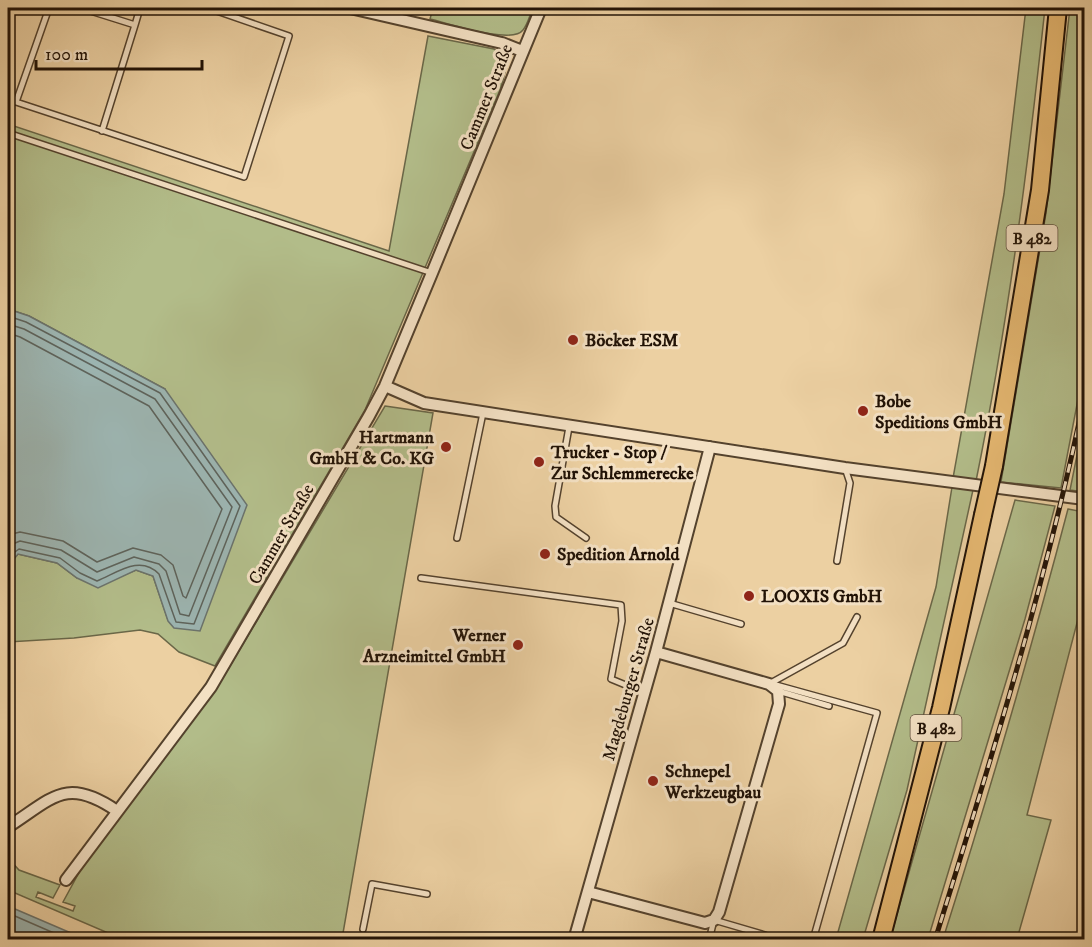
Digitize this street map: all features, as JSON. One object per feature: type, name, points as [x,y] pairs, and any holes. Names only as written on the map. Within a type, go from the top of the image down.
[{"type":"main road","name":"B 482","points":[[880,939],[941,708],[994,466],[1040,190],[1058,8]]},
{"type":"street","points":[[350,8],[502,43],[522,51]]},
{"type":"street","name":"Cammer Straße","points":[[66,880],[211,687],[385,386],[541,8]]},
{"type":"street","points":[[385,386],[424,403],[569,427],[991,489],[1084,499]]},
{"type":"street","name":"Magdeburger Straße","points":[[574,939],[657,652],[710,447]]},
{"type":"street","points":[[588,892],[705,923],[714,920],[719,912],[779,704],[774,688],[657,652]]},
{"type":"street","points":[[8,827],[51,798],[67,793],[93,796],[117,811]]},
{"type":"lane","points":[[49,8],[16,102],[244,177],[289,36],[208,8]]},
{"type":"lane","points":[[81,8],[135,25]]},
{"type":"lane","points":[[102,130],[140,8]]},
{"type":"lane","points":[[8,133],[432,273]]},
{"type":"lane","points":[[457,538],[483,413]]},
{"type":"lane","points":[[569,427],[555,506],[556,517],[586,538]]},
{"type":"lane","points":[[837,561],[850,483],[845,468]]},
{"type":"lane","points":[[421,578],[621,605],[622,621],[611,679],[645,693]]},
{"type":"lane","points":[[669,603],[741,624]]},
{"type":"lane","points":[[774,688],[843,643],[857,617]]},
{"type":"lane","points":[[774,688],[829,706]]},
{"type":"lane","points":[[774,688],[877,713],[813,939]]},
{"type":"lane","points":[[363,928],[372,884],[427,894]]},
{"type":"lane","points":[[709,939],[714,920],[765,935]]},
{"type":"green space","points":[[433,8],[533,8],[523,30],[517,34],[506,35],[479,32],[430,19]]},
{"type":"green space","points":[[1026,8],[1045,8],[1032,126],[998,363],[976,481],[953,478],[1004,194]]},
{"type":"green space","points":[[1070,8],[1084,8],[1084,368],[1061,488],[1001,482],[1046,213]]},
{"type":"green space","points":[[428,36],[494,49],[500,53],[506,67],[500,90],[365,410],[215,666],[179,652],[158,634],[140,630],[74,638],[8,642],[8,566],[18,554],[57,563],[77,578],[117,578],[136,570],[153,576],[168,620],[165,389],[29,316],[8,309],[8,124],[389,251]]},
{"type":"green space","points":[[385,406],[433,413],[342,939],[122,939],[8,890],[8,858],[19,870],[60,885],[53,898],[38,892],[36,897],[73,911],[75,906],[63,902],[81,869],[224,676]]},
{"type":"green space","points":[[1084,420],[1084,492],[1070,490]]},
{"type":"green space","points":[[952,487],[973,490],[907,790],[863,939],[836,939],[936,587]]},
{"type":"green space","points":[[1015,500],[1055,506],[1025,619],[928,939],[890,939]]},
{"type":"green space","points":[[1068,509],[1084,512],[1084,596],[1027,815],[1051,820],[1017,939],[943,939],[1008,725]]},
{"type":"water","points":[[8,309],[29,316],[165,389],[247,505],[200,631],[174,628],[168,621],[153,576],[136,570],[98,588],[77,578],[57,563],[18,554],[8,566]]},
{"type":"water","points":[[8,906],[85,939],[8,939]]},
{"type":"railway","points":[[935,940],[997,738],[1035,604],[1084,399]]},
{"type":"place","name":"Böcker ESM","points":[[573,340]]},
{"type":"place","name":"Bobe Speditions GmbH","points":[[863,411]]},
{"type":"place","name":"Hartmann GmbH & Co. KG","points":[[446,447]]},
{"type":"place","name":"Trucker - Stop / Zur Schlemmerecke","points":[[539,462]]},
{"type":"place","name":"Spedition Arnold","points":[[545,554]]},
{"type":"place","name":"LOOXIS GmbH","points":[[749,596]]},
{"type":"place","name":"Werner Arzneimittel GmbH","points":[[518,645]]},
{"type":"place","name":"Schnepel Werkzeugbau","points":[[653,781]]}]
